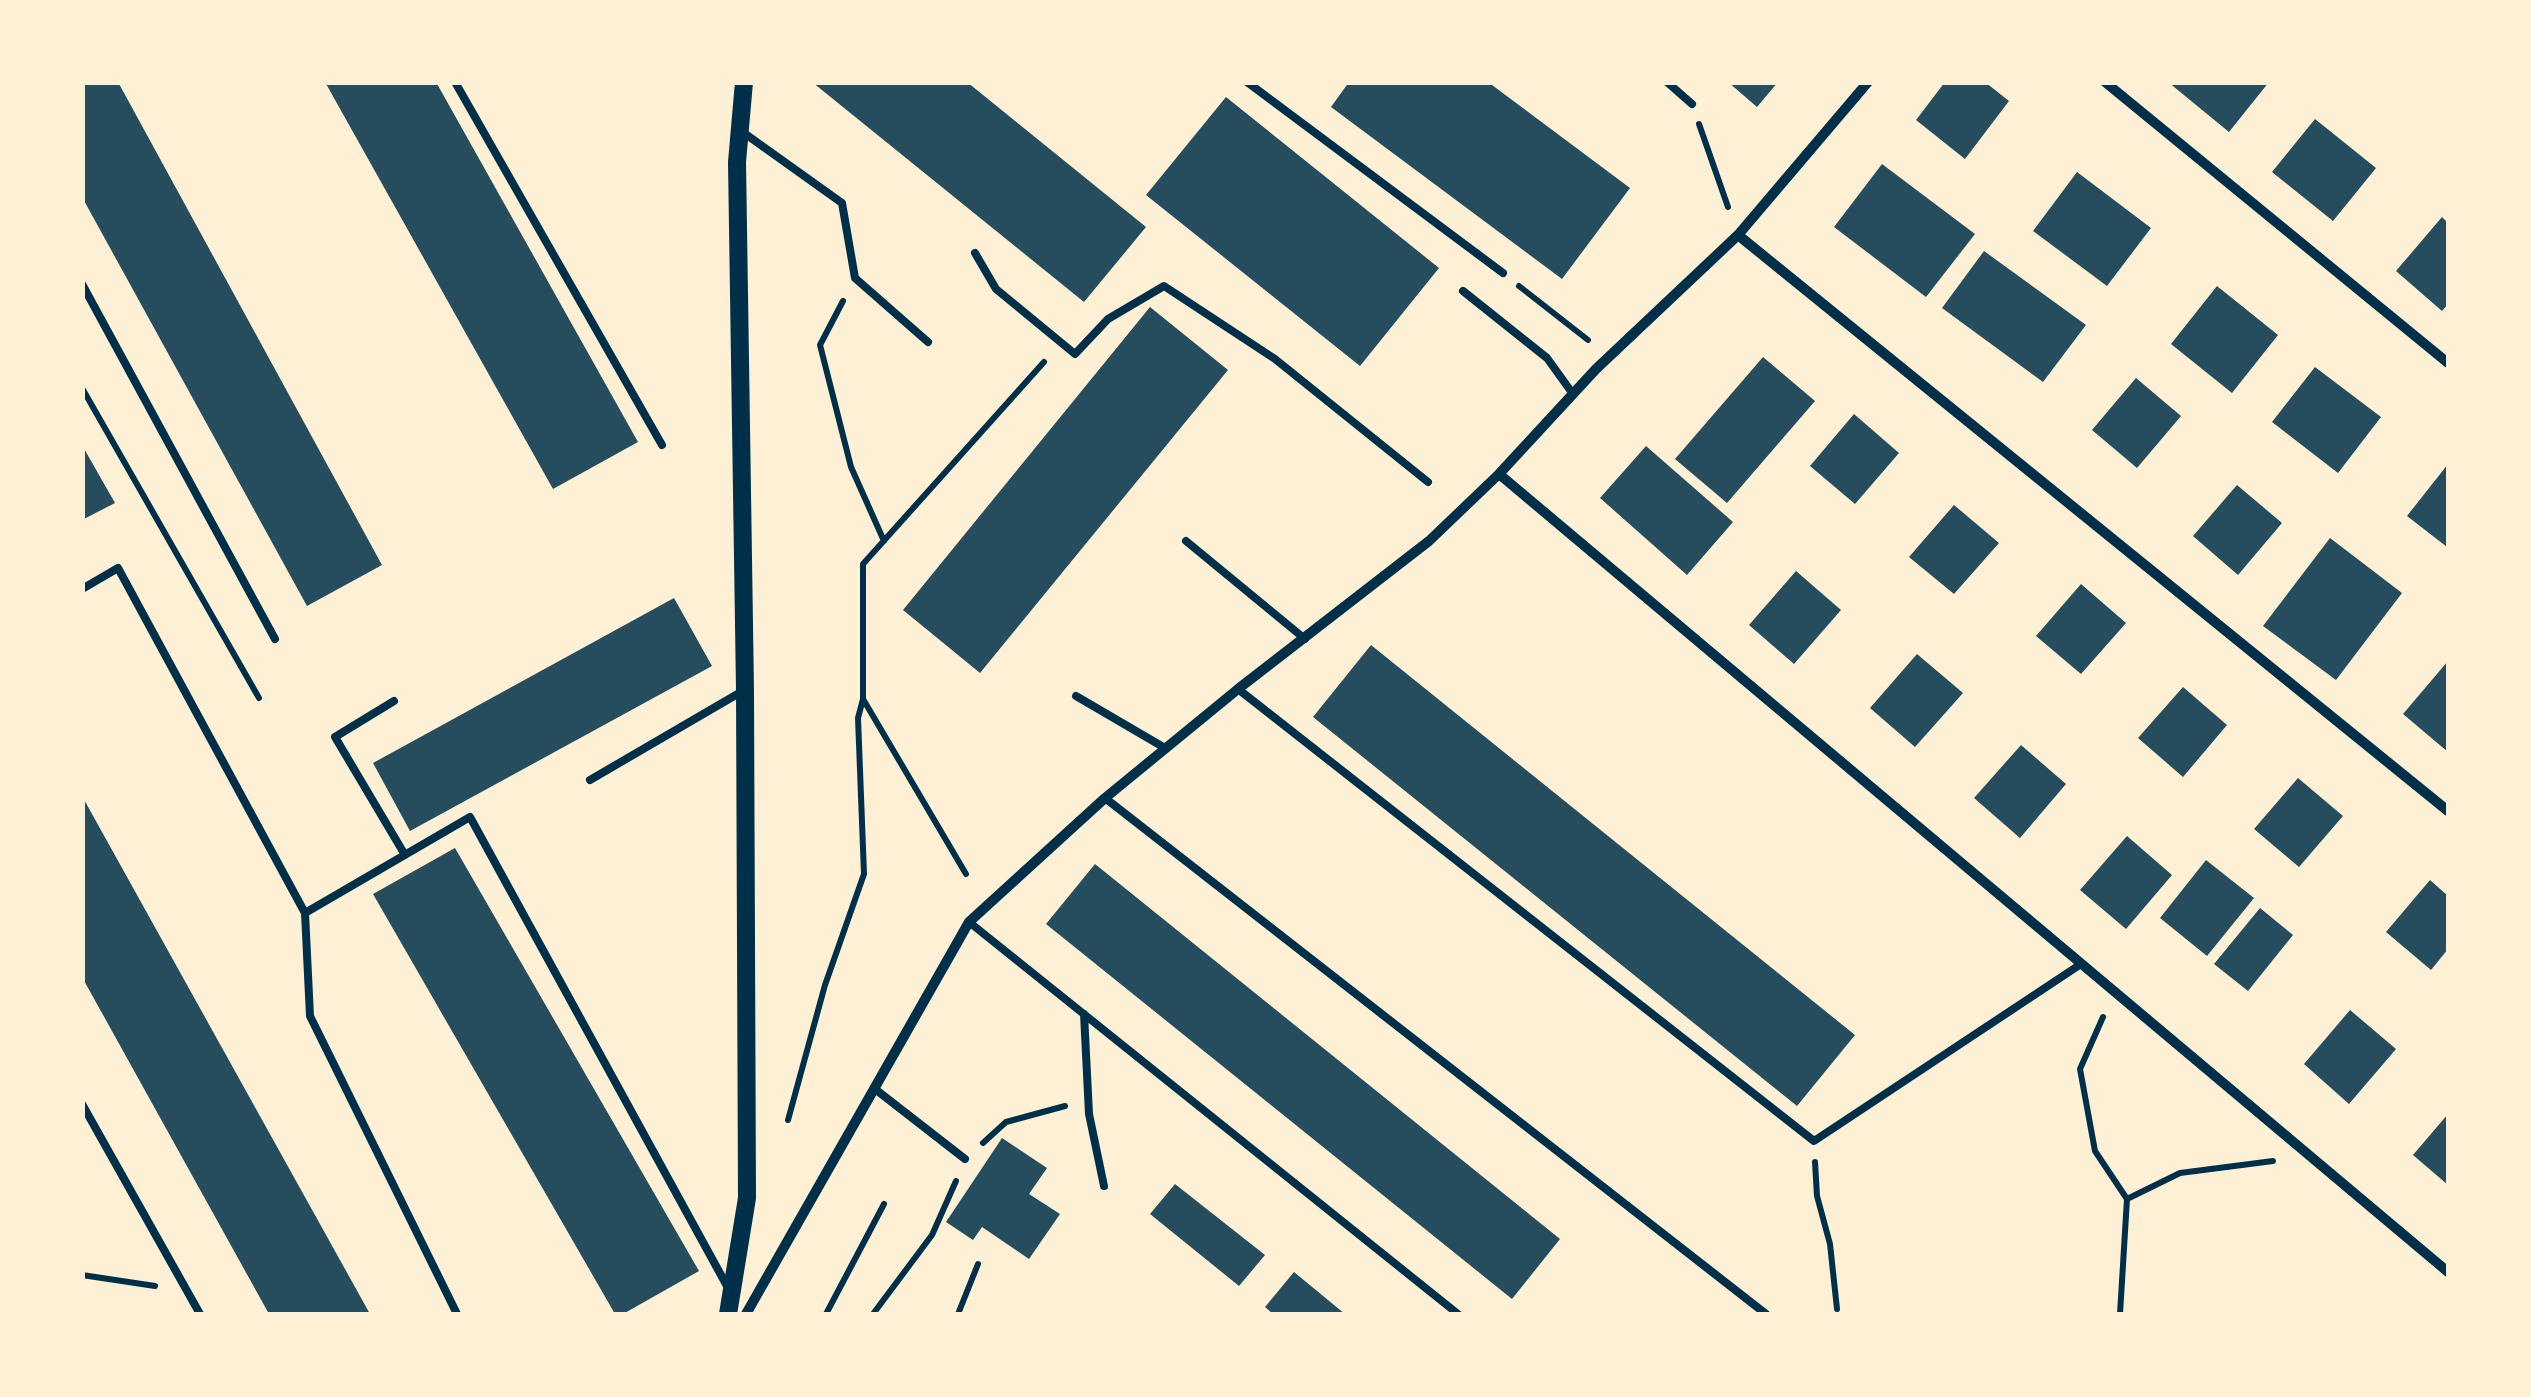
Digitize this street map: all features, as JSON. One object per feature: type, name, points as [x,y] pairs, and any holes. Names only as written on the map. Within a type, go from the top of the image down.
[{"type":"street","points":[[728,1314],[747,1198],[737,162],[744,82]]},
{"type":"street","points":[[746,1314],[970,922],[1165,748],[1429,541],[1499,474],[1572,394],[1738,235],[1868,82]]},
{"type":"street","points":[[2105,82],[2448,363]]},
{"type":"street","points":[[1738,235],[2448,812]]},
{"type":"street","points":[[1499,474],[2448,1272]]},
{"type":"lane","points":[[455,82],[662,446]]},
{"type":"lane","points":[[1247,82],[1503,272]]},
{"type":"lane","points":[[1667,82],[1692,104]]},
{"type":"lane","points":[[740,130],[842,202],[854,278],[928,342]]},
{"type":"lane","points":[[975,253],[996,289],[1075,354],[1108,319],[1164,286],[1275,360],[1428,482]]},
{"type":"lane","points":[[82,284],[275,638]]},
{"type":"lane","points":[[1463,291],[1547,358],[1572,394]]},
{"type":"lane","points":[[1186,541],[1305,639]]},
{"type":"lane","points":[[82,589],[118,568],[305,913],[310,1016],[457,1314]]},
{"type":"lane","points":[[1238,688],[1814,1142],[2081,964]]},
{"type":"lane","points":[[590,780],[745,690]]},
{"type":"lane","points":[[1076,696],[1165,748]]},
{"type":"lane","points":[[394,701],[335,738],[405,855]]},
{"type":"lane","points":[[1105,798],[1766,1314]]},
{"type":"lane","points":[[305,913],[470,817],[732,1295]]},
{"type":"lane","points":[[970,922],[1458,1314]]},
{"type":"lane","points":[[1084,1014],[1088,1114],[1104,1186]]},
{"type":"lane","points":[[875,1089],[965,1159]]},
{"type":"lane","points":[[82,1104],[200,1314]]},
{"type":"path","points":[[1692,104],[1738,235]]},
{"type":"path","points":[[1503,272],[1609,358]]},
{"type":"path","points":[[854,278],[820,345],[852,467],[884,541]]},
{"type":"path","points":[[788,1120],[825,985],[864,874],[858,718],[863,699],[864,564],[1062,343]]},
{"type":"path","points":[[82,388],[259,698]]},
{"type":"path","points":[[863,699],[966,874]]},
{"type":"path","points":[[2114,992],[2080,1069],[2095,1151],[2127,1199],[2120,1314]]},
{"type":"path","points":[[872,1314],[932,1235],[965,1159],[1006,1122],[1088,1100]]},
{"type":"path","points":[[1814,1142],[1816,1196],[1830,1244],[1836,1309]]},
{"type":"path","points":[[2127,1199],[2180,1173],[2254,1162],[2314,1159]]},
{"type":"path","points":[[826,1314],[884,1204]]},
{"type":"path","points":[[958,1314],[978,1264]]},
{"type":"path","points":[[82,1274],[187,1291]]},
{"type":"building","points":[[82,82],[118,82],[382,565],[307,606],[82,197]]},
{"type":"building","points":[[325,82],[436,82],[638,442],[553,489]]},
{"type":"building","points":[[812,82],[967,82],[1146,227],[1084,302]]},
{"type":"building","points":[[1349,82],[1488,82],[1630,188],[1562,279],[1331,107]]},
{"type":"building","points":[[1728,82],[1778,82],[1757,107]]},
{"type":"building","points":[[1945,82],[1985,82],[2009,101],[1965,159],[1916,120]]},
{"type":"building","points":[[2168,82],[2269,82],[2229,132]]},
{"type":"building","points":[[1226,97],[1439,268],[1360,366],[1146,195]]},
{"type":"building","points":[[2315,119],[2376,168],[2333,221],[2272,172]]},
{"type":"building","points":[[1882,164],[1975,234],[1926,297],[1834,227]]},
{"type":"building","points":[[2077,172],[2151,228],[2107,286],[2033,231]]},
{"type":"building","points":[[2442,217],[2448,223],[2448,304],[2442,311],[2396,271]]},
{"type":"building","points":[[1984,251],[2086,325],[2043,382],[1942,308]]},
{"type":"building","points":[[2217,286],[2278,335],[2232,393],[2171,344]]},
{"type":"building","points":[[1150,307],[1228,370],[980,673],[903,610]]},
{"type":"building","points":[[1763,357],[1815,401],[1727,503],[1675,459]]},
{"type":"building","points":[[2315,367],[2381,417],[2338,473],[2272,422]]},
{"type":"building","points":[[2136,378],[2181,416],[2137,468],[2092,430]]},
{"type":"building","points":[[1854,414],[1899,453],[1855,504],[1810,466]]},
{"type":"building","points":[[82,445],[115,503],[82,520]]},
{"type":"building","points":[[1646,446],[1733,522],[1687,575],[1600,498]]},
{"type":"building","points":[[2448,464],[2448,545],[2447,547],[2407,516]]},
{"type":"building","points":[[2237,485],[2282,523],[2238,575],[2193,536]]},
{"type":"building","points":[[1954,505],[1999,543],[1954,594],[1909,557]]},
{"type":"building","points":[[2330,538],[2402,593],[2336,680],[2263,626]]},
{"type":"building","points":[[1796,571],[1841,610],[1794,664],[1749,625]]},
{"type":"building","points":[[2081,584],[2126,623],[2081,674],[2036,636]]},
{"type":"building","points":[[674,598],[712,666],[410,831],[373,763]]},
{"type":"building","points":[[1371,645],[1855,1035],[1797,1106],[1313,717]]},
{"type":"building","points":[[1917,654],[1963,693],[1915,747],[1870,708]]},
{"type":"building","points":[[2448,661],[2448,752],[2403,714]]},
{"type":"building","points":[[2183,687],[2227,725],[2183,777],[2138,738]]},
{"type":"building","points":[[2021,745],[2066,784],[2020,838],[1974,798]]},
{"type":"building","points":[[2298,778],[2343,816],[2299,867],[2254,829]]},
{"type":"building","points":[[82,796],[370,1314],[269,1314],[82,977]]},
{"type":"building","points":[[2127,836],[2172,875],[2126,929],[2080,890]]},
{"type":"building","points":[[455,848],[699,1271],[623,1314],[615,1314],[373,894]]},
{"type":"building","points":[[2206,860],[2254,898],[2207,956],[2160,918]]},
{"type":"building","points":[[1095,864],[1560,1239],[1512,1299],[1046,924]]},
{"type":"building","points":[[2430,880],[2448,896],[2448,949],[2431,970],[2386,932]]},
{"type":"building","points":[[2260,908],[2293,935],[2248,991],[2214,964]]},
{"type":"building","points":[[2350,1010],[2396,1049],[2349,1104],[2304,1064]]},
{"type":"building","points":[[2448,1114],[2448,1185],[2413,1155]]},
{"type":"building","points":[[1002,1138],[1047,1168],[1029,1194],[1060,1214],[1029,1259],[982,1227],[973,1240],[946,1222]]},
{"type":"building","points":[[1175,1184],[1265,1255],[1239,1286],[1150,1214]]},
{"type":"building","points":[[1294,1272],[1345,1314],[1273,1314],[1265,1307]]}]
